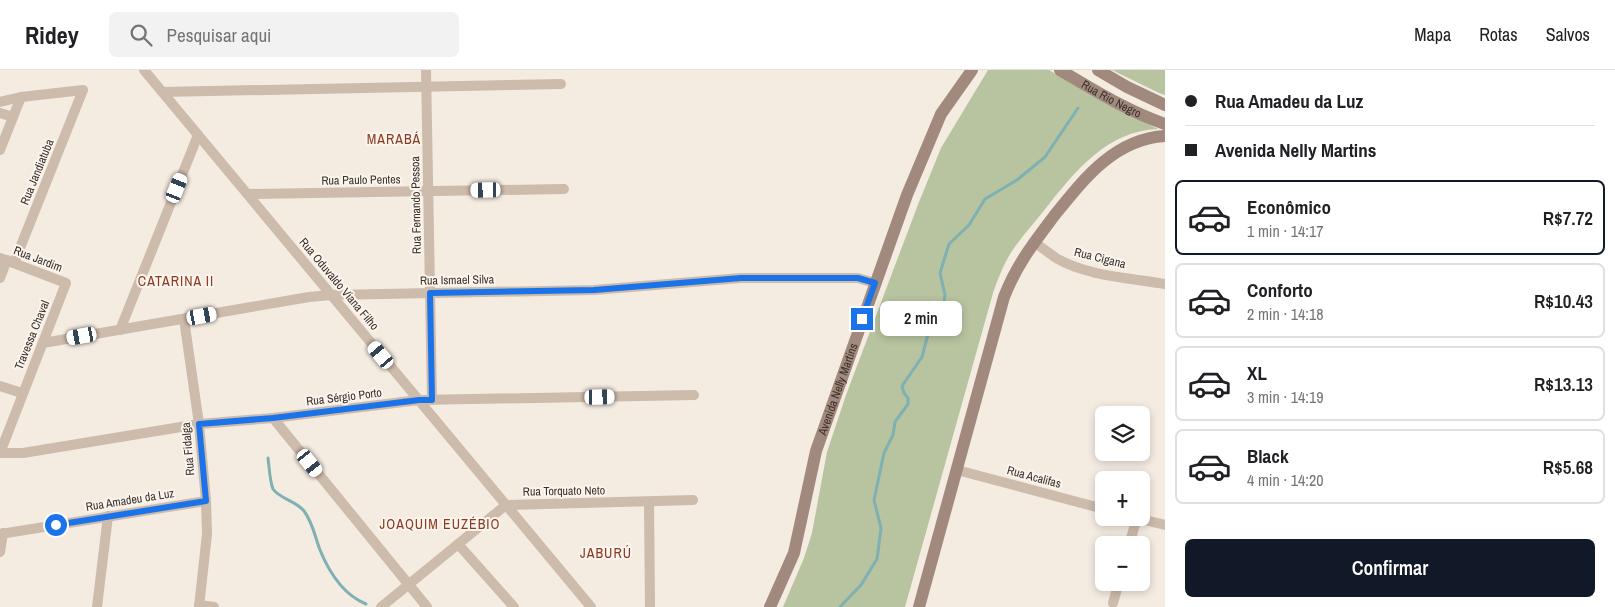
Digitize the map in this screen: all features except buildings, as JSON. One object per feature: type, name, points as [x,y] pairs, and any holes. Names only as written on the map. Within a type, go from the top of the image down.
[{"type":"main road","name":"Avenida Nelly Martins","points":[[770,607],[794,553],[816,451],[875,283],[928,142],[941,114],[972,70]]},
{"type":"main road","name":"Rua Rio Negro","points":[[1060,70],[1117,103],[1165,124]]},
{"type":"main road","name":"Rua Rio Negro","points":[[1098,70],[1127,87],[1165,104]]},
{"type":"main road","points":[[919,607],[1004,297],[1012,277],[1022,258],[1034,242],[1082,180],[1097,166],[1114,153],[1134,143],[1157,136],[1165,136]]},
{"type":"street","name":"Rua Oduvaldo Viana Filho","points":[[144,70],[591,607]]},
{"type":"street","name":"Rua Fernando Pessoa","points":[[426,70],[432,400]]},
{"type":"street","points":[[162,92],[562,84]]},
{"type":"street","name":"Rua Jandiatuba","points":[[0,278],[83,90],[21,97]]},
{"type":"street","points":[[0,102],[21,97]]},
{"type":"street","points":[[0,150],[21,97]]},
{"type":"street","points":[[0,113],[13,117]]},
{"type":"street","points":[[120,330],[198,135]]},
{"type":"street","name":"Rua Paulo Pentes","points":[[248,194],[564,188]]},
{"type":"street","name":"Rua Cigana","points":[[1034,242],[1057,258],[1076,267],[1094,272],[1165,284]]},
{"type":"street","name":"Rua Jardim","points":[[7,260],[66,283]]},
{"type":"street","name":"Rua Ismael Silva","points":[[43,343],[309,297],[331,295],[594,290],[741,278],[858,278],[875,283]]},
{"type":"street","name":"Travessa Chaval","points":[[0,453],[66,283]]},
{"type":"street","name":"Rua Fidalga","points":[[184,319],[199,424],[206,501],[207,534],[199,606]]},
{"type":"street","points":[[0,386],[22,393]]},
{"type":"street","name":"Rua Sérgio Porto","points":[[0,453],[23,453],[199,424],[273,418],[419,400],[694,395]]},
{"type":"street","points":[[273,418],[427,607]]},
{"type":"street","name":"Rua Acalifas","points":[[957,470],[1095,507]]},
{"type":"street","name":"Rua Torquato Neto","points":[[381,607],[506,505],[693,500]]},
{"type":"street","name":"Rua Amadeu da Luz","points":[[1,534],[206,501]]},
{"type":"street","points":[[649,502],[650,607]]},
{"type":"street","points":[[97,607],[108,516]]},
{"type":"street","points":[[1150,521],[1165,525]]},
{"type":"street","points":[[0,552],[1,534]]},
{"type":"street","points":[[458,544],[514,607]]},
{"type":"street","points":[[1113,603],[1116,591]]},
{"type":"street","points":[[199,606],[214,607]]},
{"type":"green space","points":[[988,70],[1049,70],[1158,129],[1140,131],[1123,137],[1094,155],[1057,194],[1020,240],[1006,261],[993,293],[905,607],[783,607],[804,558],[812,533],[827,452],[846,395],[919,202],[941,148]]},
{"type":"green space","points":[[1112,70],[1165,70],[1165,95],[1159,93]]},
{"type":"waterway","points":[[840,607],[861,585],[877,559],[881,528],[874,500],[884,453],[893,435],[895,422],[908,404],[908,398],[902,386],[922,357],[928,334],[942,318],[945,295],[940,273],[949,244],[969,225],[985,199],[1017,180],[1045,157],[1078,108]]},
{"type":"waterway","points":[[268,458],[273,489],[304,511],[312,525],[320,550],[338,582],[351,595],[366,604]]},
{"type":"district","name":"MARABÁ","points":[[394,139]]},
{"type":"district","name":"CATARINA II","points":[[176,281]]},
{"type":"district","name":"JOAQUIM EUZÉBIO","points":[[440,524]]},
{"type":"district","name":"JABURÚ","points":[[606,553]]},
{"type":"route","points":[[56,525],[206,501],[199,424],[273,418],[432,400],[430,293],[594,290],[741,278],[858,278],[875,283],[862,319]]}]
